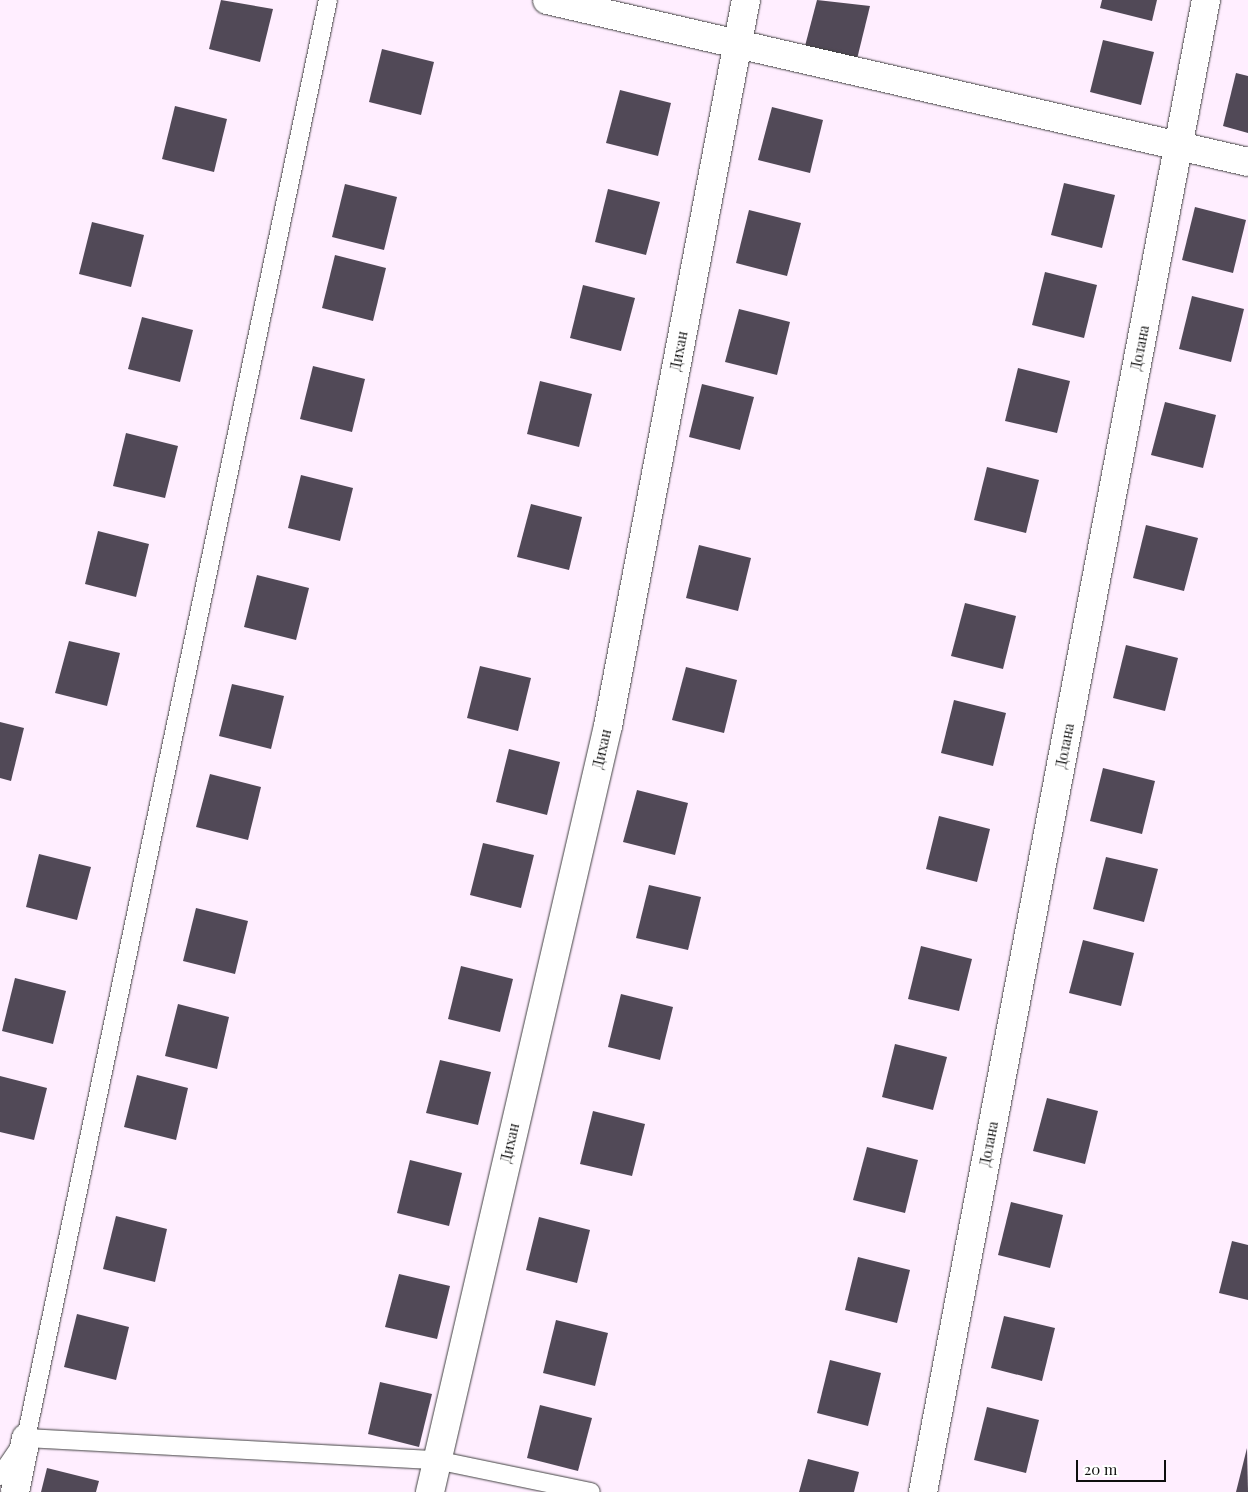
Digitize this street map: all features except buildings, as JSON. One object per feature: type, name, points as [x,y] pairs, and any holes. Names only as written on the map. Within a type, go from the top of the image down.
[{"type":"street","points":[[547,0],[1178,148],[1248,162]]},
{"type":"street","name":"Дихан","points":[[430,1492],[608,726],[746,0]]},
{"type":"street","name":"Долана","points":[[923,1492],[1206,0]]},
{"type":"street","points":[[14,1492],[26,1438]]},
{"type":"lane","points":[[0,1476],[26,1438],[328,0]]},
{"type":"lane","points":[[26,1438],[436,1460],[591,1492]]}]
